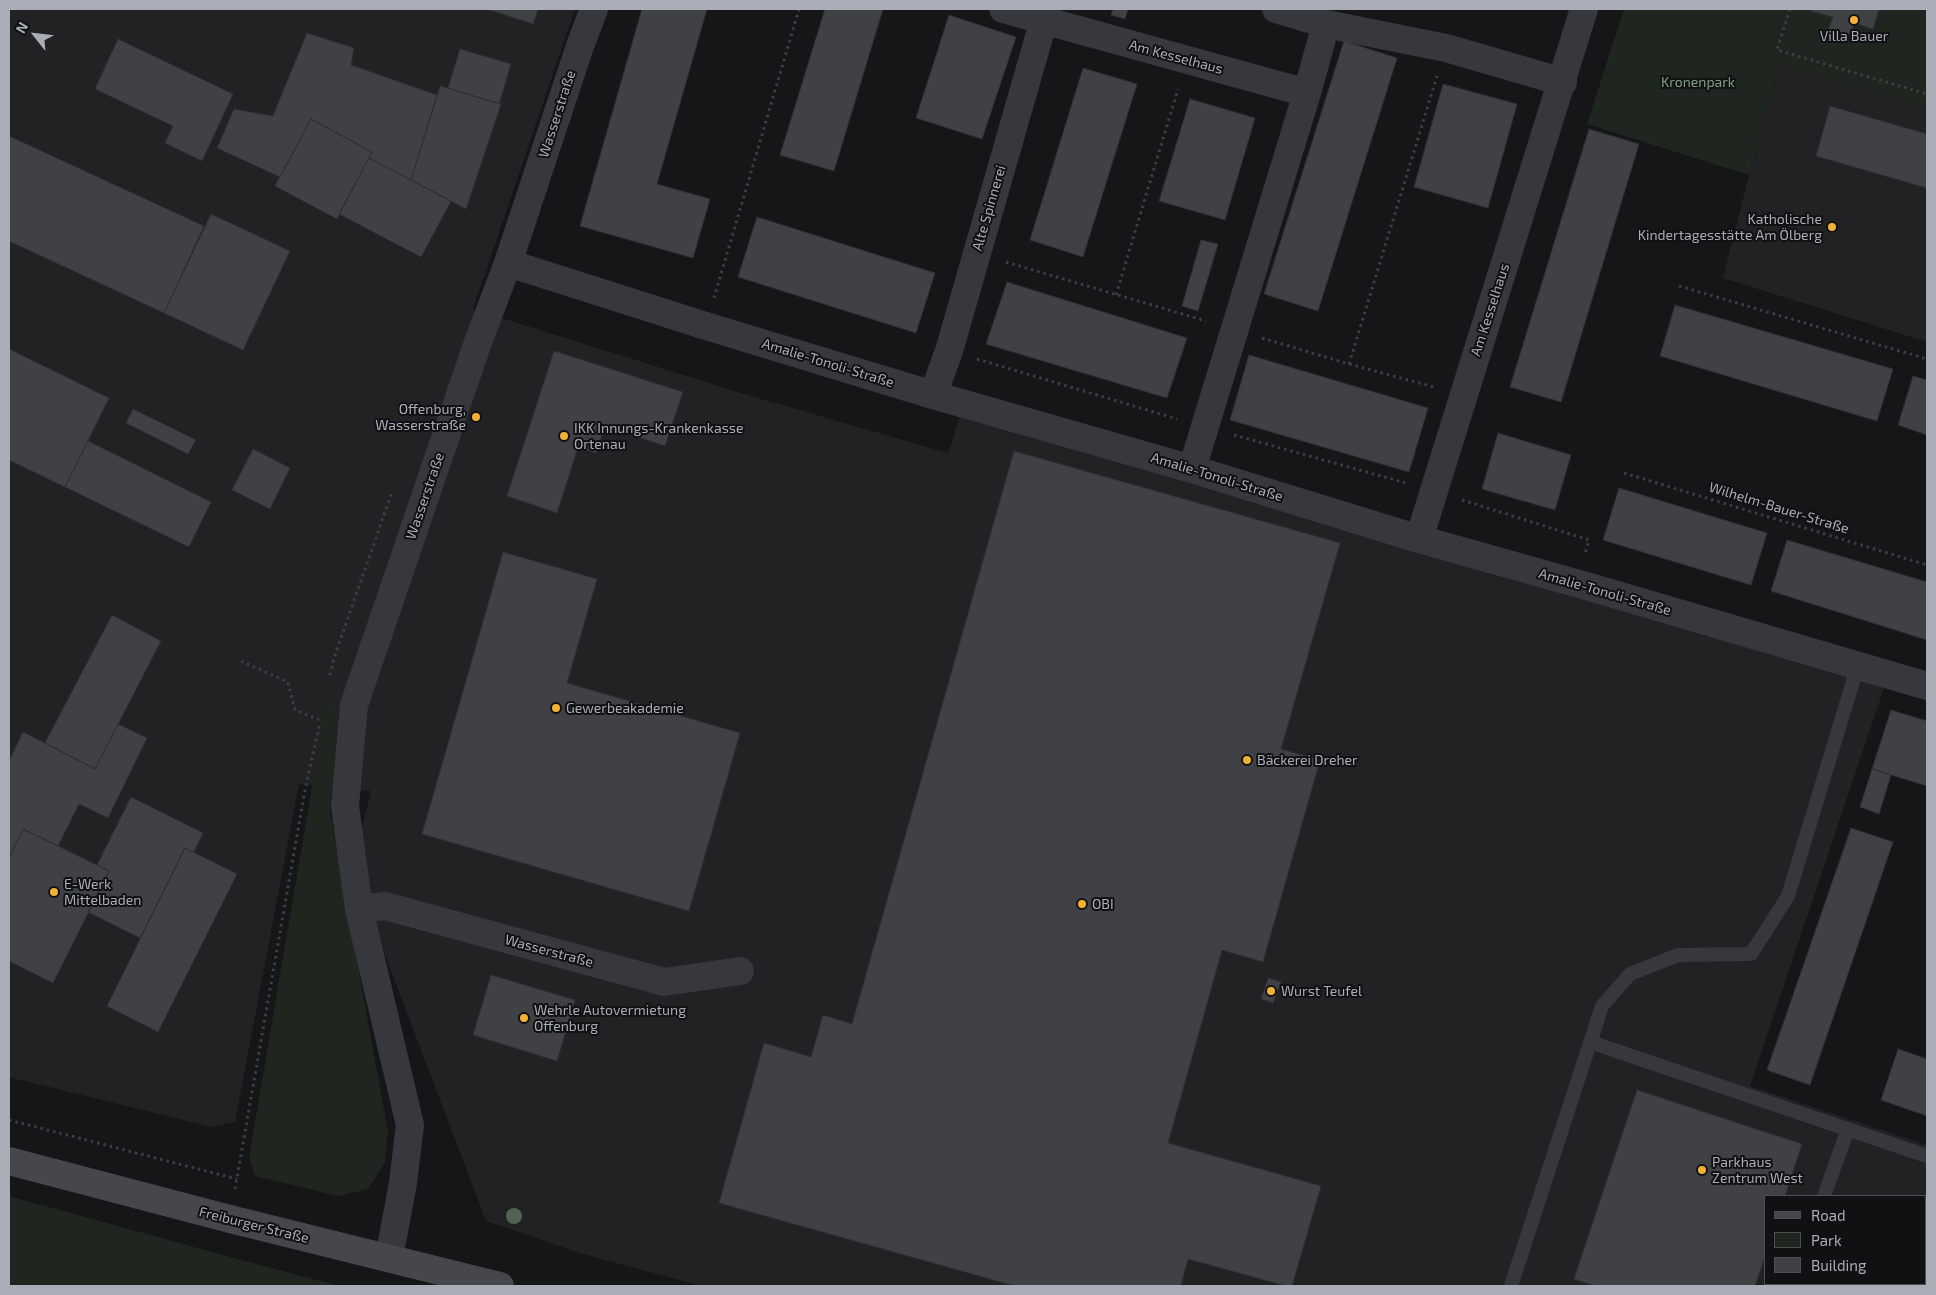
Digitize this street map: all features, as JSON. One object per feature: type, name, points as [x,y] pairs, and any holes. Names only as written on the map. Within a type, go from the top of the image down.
[{"type":"main road","name":"Freiburger Straße","points":[[9,1161],[230,1219],[500,1286]]},
{"type":"street","name":"Wasserstraße","points":[[390,1258],[403,1183],[410,1125],[359,909],[345,806],[354,704],[478,342],[508,263],[594,9]]},
{"type":"street","points":[[1003,9],[1046,14]]},
{"type":"street","points":[[1276,9],[1326,24],[1446,48],[1563,82]]},
{"type":"street","name":"Am Kesselhaus","points":[[1419,539],[1563,82],[1584,9]]},
{"type":"street","name":"Am Kesselhaus","points":[[1046,14],[1187,60],[1307,93]]},
{"type":"street","name":"Alte Spinnerei","points":[[933,396],[949,351],[1046,14]]},
{"type":"street","points":[[1192,469],[1307,93],[1326,24]]},
{"type":"street","name":"Amalie-Tonoli-Straße","points":[[508,263],[933,396],[1192,469],[1419,539],[1927,686]]},
{"type":"street","name":"Wasserstraße","points":[[359,909],[385,906],[664,982],[740,971]]},
{"type":"lane","points":[[1511,1286],[1602,1006],[1630,974],[1678,954],[1751,954],[1788,896],[1858,665]]},
{"type":"lane","points":[[1590,1042],[1927,1156]]},
{"type":"lane","points":[[1824,1195],[1848,1129]]},
{"type":"path","points":[[706,326],[799,9]]},
{"type":"path","points":[[1790,9],[1776,50],[1927,94]]},
{"type":"path","points":[[1349,364],[1446,48]]},
{"type":"path","points":[[1116,294],[1187,60]]},
{"type":"path","points":[[1679,286],[1927,359]]},
{"type":"path","points":[[949,351],[1206,427],[1435,491],[1590,540],[1575,583]]},
{"type":"path","name":"Wilhelm-Bauer-Straße","points":[[1624,472],[1927,565]]},
{"type":"path","points":[[241,661],[288,682],[295,710],[320,720]]},
{"type":"path","points":[[9,1120],[237,1179]]},
{"type":"shaded area","points":[[9,9],[575,9],[473,309],[741,393],[948,453],[961,414],[1886,682],[1750,1086],[1927,1145],[1927,1286],[701,1286],[580,1253],[486,1221],[352,868],[371,791],[299,784],[235,1122],[211,1127],[9,1077]]},
{"type":"shaded area","name":"Katholische Kindertagesstätte Am Ölberg","points":[[1780,64],[1927,106],[1927,342],[1723,278]]},
{"type":"green space","name":"Kronenpark","points":[[1624,9],[1927,9],[1927,106],[1780,64],[1749,175],[1587,124]]},
{"type":"green space","points":[[326,704],[339,706],[330,812],[388,1132],[385,1162],[368,1189],[338,1196],[255,1176],[249,1158]]},
{"type":"green space","points":[[9,1196],[241,1260],[340,1286],[9,1286]]},
{"type":"building","points":[[487,9],[538,9],[533,24]]},
{"type":"building","points":[[642,9],[707,9],[657,184],[710,199],[693,258],[580,226]]},
{"type":"building","points":[[825,9],[883,9],[834,171],[780,155]]},
{"type":"building","points":[[1113,9],[1128,9],[1125,19],[1111,15]]},
{"type":"building","name":"Villa Bauer","points":[[1812,9],[1879,9],[1873,29],[1854,23],[1851,33],[1843,37],[1827,33],[1833,17],[1811,11]]},
{"type":"building","points":[[949,15],[1016,37],[982,139],[916,118]]},
{"type":"building","points":[[307,33],[354,48],[351,65],[437,95],[411,180],[369,158],[372,152],[311,119],[280,177],[217,148],[234,109],[273,116]]},
{"type":"building","points":[[118,39],[233,94],[202,161],[165,143],[173,126],[95,89]]},
{"type":"building","points":[[1344,41],[1397,58],[1318,311],[1264,294]]},
{"type":"building","points":[[460,49],[511,64],[499,104],[448,88]]},
{"type":"building","points":[[1083,68],[1137,84],[1083,257],[1030,240]]},
{"type":"building","points":[[1443,84],[1517,104],[1488,208],[1414,187]]},
{"type":"building","points":[[440,86],[501,104],[466,209],[411,180]]},
{"type":"building","points":[[1190,99],[1255,118],[1225,220],[1159,201]]},
{"type":"building","points":[[1830,106],[1927,134],[1927,188],[1816,156]]},
{"type":"building","points":[[311,119],[372,152],[337,219],[275,186]]},
{"type":"building","points":[[1589,129],[1639,144],[1561,402],[1510,387]]},
{"type":"building","points":[[9,136],[204,226],[164,313],[9,241]]},
{"type":"building","points":[[369,158],[451,201],[421,257],[339,214]]},
{"type":"building","points":[[211,214],[290,251],[243,350],[164,313]]},
{"type":"building","points":[[757,217],[935,273],[916,333],[738,277]]},
{"type":"building","points":[[1201,240],[1218,244],[1198,311],[1182,306]]},
{"type":"building","points":[[1007,282],[1187,338],[1167,398],[986,344]]},
{"type":"building","points":[[1675,305],[1893,369],[1877,421],[1660,356]]},
{"type":"building","points":[[9,349],[109,398],[65,487],[9,460]]},
{"type":"building","name":"IKK Innungs-Krankenkasse Ortenau","points":[[554,351],[683,392],[665,446],[605,426],[596,453],[578,447],[557,513],[507,496]]},
{"type":"building","points":[[1249,355],[1428,408],[1409,472],[1230,420]]},
{"type":"building","points":[[1913,376],[1927,380],[1927,435],[1898,425]]},
{"type":"building","points":[[133,409],[196,440],[188,454],[126,423]]},
{"type":"building","points":[[1498,433],[1571,455],[1555,510],[1482,489]]},
{"type":"building","points":[[88,441],[211,502],[189,547],[65,487]]},
{"type":"building","points":[[253,449],[290,468],[270,509],[232,490]]},
{"type":"building","name":"OBI","points":[[1014,451],[1340,543],[1281,749],[1320,760],[1263,962],[1222,950],[1168,1143],[1321,1186],[1292,1286],[1286,1286],[1188,1259],[1181,1286],[1015,1286],[719,1203],[764,1043],[811,1057],[823,1015],[852,1024]]},
{"type":"building","points":[[1619,488],[1767,533],[1751,585],[1603,540]]},
{"type":"building","points":[[1787,540],[1927,582],[1927,640],[1771,591]]},
{"type":"building","name":"Gewerbeakademie","points":[[503,552],[597,579],[567,683],[740,733],[689,911],[422,834]]},
{"type":"building","points":[[112,615],[161,641],[95,769],[45,743]]},
{"type":"building","points":[[1891,710],[1927,721],[1927,786],[1872,769]]},
{"type":"building","points":[[118,724],[147,738],[108,818],[79,804],[58,846],[23,829],[9,858],[9,761],[23,732],[95,769]]},
{"type":"building","points":[[1872,769],[1891,775],[1879,814],[1860,807]]},
{"type":"building","points":[[131,797],[203,833],[194,852],[185,848],[140,938],[88,912],[109,871],[97,865]]},
{"type":"building","points":[[1851,828],[1893,842],[1810,1085],[1767,1070]]},
{"type":"building","name":"E-Werk Mittelbaden","points":[[23,829],[109,871],[53,983],[9,961],[9,858]]},
{"type":"building","points":[[185,848],[237,874],[158,1032],[107,1006]]},
{"type":"building","name":"Wehrle Autovermietung Offenburg","points":[[491,975],[575,1000],[557,1061],[473,1035]]},
{"type":"building","name":"Wurst Teufel","points":[[1268,978],[1281,982],[1273,1003],[1261,999]]},
{"type":"building","points":[[1898,1049],[1927,1059],[1927,1116],[1881,1100]]},
{"type":"building","name":"Parkhaus Zentrum West","points":[[1637,1090],[1802,1144],[1785,1195],[1764,1195],[1764,1259],[1755,1286],[1595,1286],[1574,1279]]},
{"type":"building","points":[[1927,1254],[1927,1286],[1885,1286],[1926,1285]]},
{"type":"place","name":"Villa Bauer","points":[[1854,20]]},
{"type":"place","name":"Katholische Kindertagesstätte Am Ölberg","points":[[1832,227]]},
{"type":"place","name":"Offenburg, Wasserstraße","points":[[476,417]]},
{"type":"place","name":"IKK Innungs-Krankenkasse Ortenau","points":[[564,436]]},
{"type":"place","name":"Gewerbeakademie","points":[[556,708]]},
{"type":"place","name":"Bäckerei Dreher","points":[[1247,760]]},
{"type":"place","name":"E-Werk Mittelbaden","points":[[54,892]]},
{"type":"place","name":"OBI","points":[[1082,904]]},
{"type":"place","name":"Wurst Teufel","points":[[1271,991]]},
{"type":"place","name":"Wehrle Autovermietung Offenburg","points":[[524,1018]]},
{"type":"place","name":"Parkhaus Zentrum West","points":[[1702,1170]]}]
